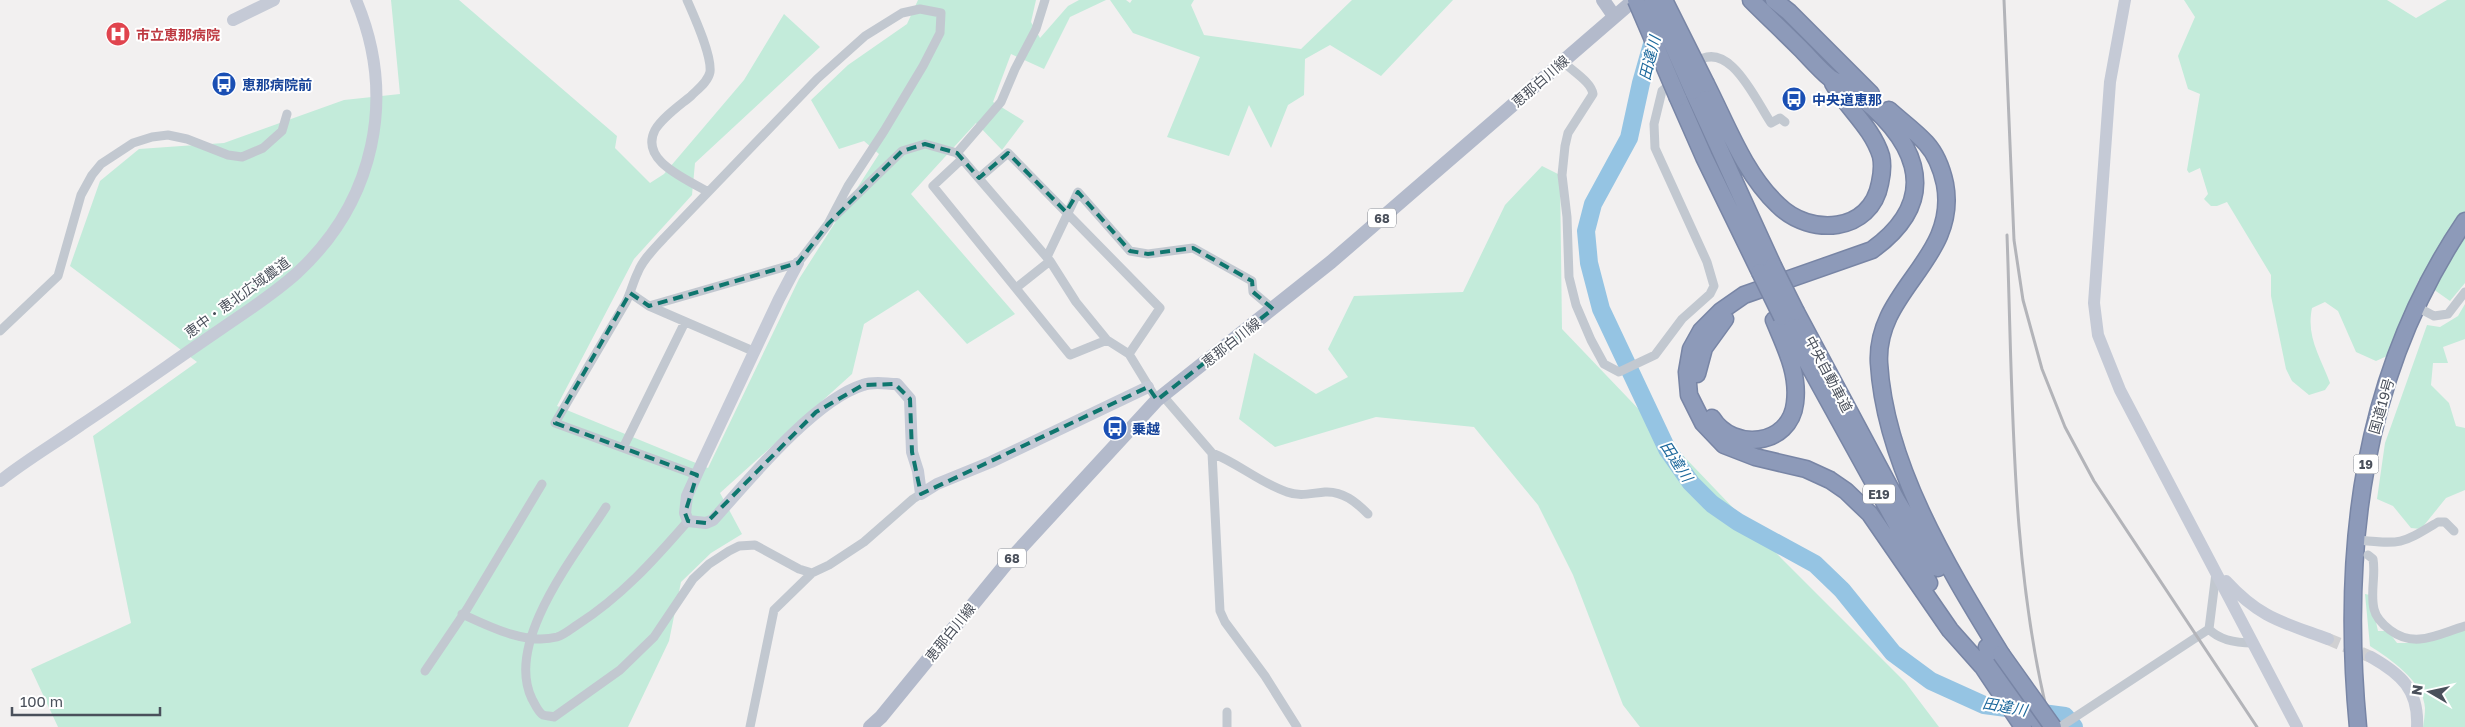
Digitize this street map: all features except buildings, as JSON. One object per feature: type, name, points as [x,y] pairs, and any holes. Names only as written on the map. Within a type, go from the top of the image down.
[{"type":"highway","name":"中央自動車道","points":[[1635,0],[1692,91],[1704,157],[1784,316],[1922,570],[1993,660],[2042,727]]},
{"type":"highway","name":"中央自動車道","points":[[1653,0],[1692,91],[1762,271]]},
{"type":"highway","points":[[1664,0],[1692,91],[1769,196],[1796,219],[1831,226],[1853,220],[1867,208],[1875,197],[1882,170],[1881,156],[1873,138],[1830,78],[1751,0]]},
{"type":"highway","points":[[1774,0],[1789,12],[1862,86],[1926,144],[1935,157],[1944,177],[1948,199],[1940,237],[1896,303],[1883,331],[1879,362],[1884,402],[1892,432],[1922,514],[1993,660]]},
{"type":"highway","points":[[1830,78],[1849,88],[1866,102],[1895,131],[1905,145],[1915,172],[1914,196],[1908,211],[1902,224],[1888,239],[1872,250],[1744,295],[1721,311],[1701,331],[1691,349],[1687,372],[1689,395],[1704,423],[1724,445],[1755,457],[1806,469],[1830,480],[1846,491],[1870,514],[1950,630],[1993,660],[2053,727]]},
{"type":"highway","points":[[1784,316],[1796,373],[1795,406],[1782,430],[1770,438],[1763,440],[1741,440],[1725,432],[1714,422],[1704,401],[1697,378],[1697,367],[1704,348],[1729,316],[1746,306],[1873,260],[1902,239],[1915,221],[1926,180],[1922,155],[1914,133]]},
{"type":"highway","points":[[2463,231],[2456,226],[2465,210]]},
{"type":"highway","name":"国道19号","points":[[2367,727],[2358,659],[2357,583],[2365,499],[2378,431],[2398,364],[2419,308],[2450,256],[2457,252],[2463,231]]},
{"type":"highway","name":"国道19号","points":[[2358,727],[2352,661],[2352,584],[2360,495],[2382,398],[2402,338],[2463,231]]},
{"type":"highway","name":"中央自動車道","points":[[1993,660],[2023,727]]},
{"type":"main road","points":[[1603,0],[1614,16]]},
{"type":"main road","name":"恵那白川線","points":[[870,727],[881,717],[1006,564],[1160,398],[1331,262],[1614,16],[1635,0]]},
{"type":"street","points":[[233,20],[274,0]]},
{"type":"street","name":"恵中・恵北広域農道","points":[[0,482],[248,310],[297,273],[324,244],[345,213],[358,186],[374,130],[377,96],[374,59],[370,38],[356,0]]},
{"type":"street","points":[[687,0],[702,36],[710,72],[705,83],[664,120],[655,131],[652,147],[655,157],[662,164],[708,192]]},
{"type":"street","points":[[1045,0],[1036,29],[1015,69],[1001,102],[960,156],[933,186],[1070,355],[1107,340]]},
{"type":"street","points":[[2125,0],[2110,82],[2102,182],[2095,319],[2103,350],[2120,390],[2297,727]]},
{"type":"street","points":[[696,475],[555,423],[630,293],[637,273],[650,253],[817,79],[865,36],[902,12],[920,9],[941,13],[940,33],[884,131],[848,186],[828,224]]},
{"type":"street","points":[[1563,60],[1592,90],[1592,94],[1568,133],[1565,146],[1562,176],[1568,217],[1568,277],[1576,305],[1591,340],[1604,364],[1618,372],[1655,355],[1682,319],[1710,294],[1714,286],[1707,262],[1654,148],[1654,124],[1662,91],[1701,58],[1710,56],[1722,58],[1740,74],[1771,123],[1780,118],[1786,122]]},
{"type":"street","points":[[0,331],[58,276],[82,195],[92,175],[101,164],[133,143],[152,137],[168,135],[187,139],[228,155],[242,157],[263,148],[282,131],[287,114]]},
{"type":"street","points":[[688,521],[686,513],[688,496],[696,475],[753,352],[798,263],[828,224],[870,185],[902,151],[925,144],[960,156],[1049,259],[1076,302],[1107,340],[1129,354],[1148,387],[1212,452],[1288,493],[1335,492],[1353,500],[1368,514]]},
{"type":"street","points":[[979,178],[1008,153],[1160,308],[1129,354]]},
{"type":"street","points":[[1016,288],[1049,259],[1066,212],[1078,192],[1130,250],[1148,254],[1193,248],[1252,281],[1253,292],[1273,309]]},
{"type":"street","points":[[649,306],[798,263]]},
{"type":"street","points":[[2419,308],[2434,316],[2448,314],[2465,292]]},
{"type":"street","points":[[630,293],[649,306],[753,352]]},
{"type":"street","points":[[624,448],[686,322]]},
{"type":"street","points":[[688,521],[706,523],[713,520],[764,464],[816,412],[846,392],[873,382],[897,384],[910,399],[912,452],[918,472],[921,494]]},
{"type":"street","points":[[750,727],[774,610],[812,573],[829,566],[864,542],[913,498],[937,484],[991,462],[1148,387]]},
{"type":"street","points":[[1212,452],[1220,611],[1225,622],[1265,676],[1298,727]]},
{"type":"street","points":[[425,671],[542,484]]},
{"type":"street","points":[[606,507],[541,610],[529,638],[525,665],[530,694],[543,715],[554,717],[620,670],[654,637],[693,579],[708,564],[729,550],[739,546],[755,545],[799,569],[812,573]]},
{"type":"street","points":[[462,614],[491,627],[529,638],[558,637],[594,614],[626,588],[688,521]]},
{"type":"street","points":[[2360,540],[2391,544],[2401,542],[2438,522],[2445,522],[2454,531]]},
{"type":"street","points":[[2368,554],[2373,559],[2374,566],[2373,598],[2377,617],[2398,636],[2413,641],[2465,626]]},
{"type":"street","points":[[2216,573],[2247,603],[2268,617],[2328,639]]},
{"type":"street","points":[[2216,573],[2210,628],[2216,636],[2239,643],[2251,638]]},
{"type":"street","points":[[2251,638],[2254,620],[2268,617]]},
{"type":"street","points":[[2060,727],[2210,628]]},
{"type":"street","points":[[2371,657],[2396,672],[2413,695],[2417,727]]},
{"type":"street","points":[[1228,712],[1228,727]]},
{"type":"highlighted area","points":[[925,144],[957,153],[979,178],[1008,153],[1066,212],[1078,192],[1130,251],[1148,254],[1193,248],[1252,281],[1253,292],[1273,309],[1157,400],[1148,387],[921,494],[912,452],[910,399],[895,384],[863,385],[816,412],[706,523],[688,521],[685,513],[697,475],[555,423],[630,293],[649,306],[798,263],[828,224],[902,151]]},
{"type":"green space","points":[[391,0],[459,0],[617,136],[615,148],[650,183],[664,174],[744,80],[784,14],[820,47],[695,163],[692,195],[634,259],[557,406],[708,468],[799,279],[879,154],[864,141],[839,149],[811,100],[848,65],[907,24],[918,0],[1036,0],[1031,22],[1040,38],[1068,6],[1079,0],[1106,0],[1070,17],[1044,69],[1011,54],[993,102],[1024,121],[1002,150],[976,123],[911,194],[1015,314],[967,344],[918,290],[864,324],[852,374],[720,493],[742,534],[711,553],[681,582],[669,641],[628,727],[58,727],[31,669],[131,623],[93,436],[197,362],[70,266],[100,181],[139,149],[224,143],[344,100],[400,94]]},
{"type":"green space","points":[[1110,0],[1126,0],[1130,3],[1132,0],[1194,0],[1191,5],[1204,35],[1301,49],[1352,0],[1453,0],[1381,76],[1330,45],[1305,59],[1304,95],[1288,105],[1271,148],[1249,105],[1229,156],[1167,137],[1200,57],[1133,33]]},
{"type":"green space","points":[[2184,0],[2387,0],[2416,18],[2447,0],[2465,0],[2465,283],[2450,301],[2419,279],[2387,356],[2376,361],[2356,352],[2338,311],[2325,302],[2312,308],[2312,337],[2330,383],[2325,390],[2309,395],[2292,381],[2286,369],[2271,296],[2271,275],[2227,202],[2211,206],[2204,199],[2208,194],[2200,168],[2189,173],[2187,170],[2200,94],[2188,89],[2178,56],[2195,17]]},
{"type":"green space","points":[[1542,166],[1560,175],[1562,329],[1781,558],[1905,682],[1939,727],[1640,727],[1623,705],[1573,575],[1538,505],[1474,427],[1376,417],[1275,447],[1239,419],[1254,353],[1316,394],[1348,377],[1328,349],[1354,296],[1463,292],[1505,205]]},
{"type":"green space","points":[[2465,304],[2465,339],[2443,347],[2448,363],[2433,363],[2431,385],[2449,403],[2456,426],[2465,428],[2465,490],[2446,498],[2421,529],[2411,528],[2393,506],[2377,499],[2385,443],[2427,325],[2440,327],[2458,316]]},
{"type":"green space","points":[[2365,594],[2370,595],[2378,631],[2388,631],[2397,643],[2413,643],[2465,627],[2465,727],[2423,727],[2425,708],[2419,689],[2395,664],[2370,646]]},
{"type":"waterway","name":"田違川","points":[[1656,30],[1641,83],[1629,138],[1593,204],[1586,231],[1589,263],[1601,309],[1667,449],[1691,483],[1712,504],[1738,522],[1815,564],[1842,590],[1893,653],[1931,681],[1984,705],[2065,716],[2074,727]]},
{"type":"tunnel","points":[[2328,639],[2371,657]]},
{"type":"railway","points":[[2004,0],[2014,240],[2023,300],[2042,369],[2065,427],[2094,481],[2257,727]]},
{"type":"railway","points":[[2007,235],[2013,420],[2021,545],[2028,607],[2038,668],[2051,727]]},
{"type":"place","name":"市立恵那病院","points":[[118,34]]},
{"type":"place","name":"恵那病院前","points":[[224,84]]},
{"type":"place","name":"中央道恵那","points":[[1794,99]]},
{"type":"place","name":"乗越","points":[[1115,428]]}]
